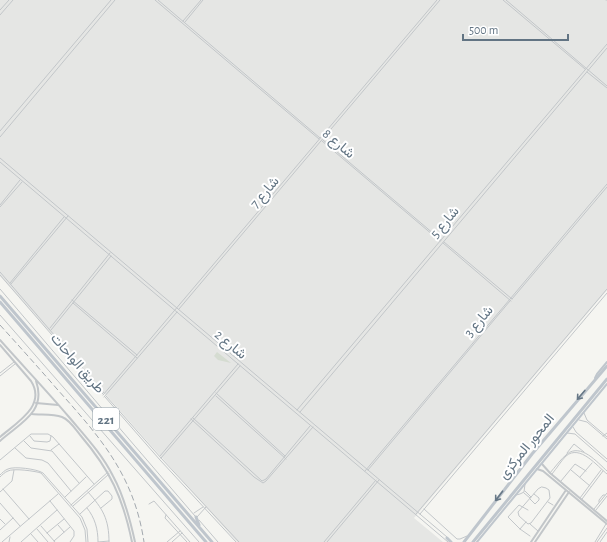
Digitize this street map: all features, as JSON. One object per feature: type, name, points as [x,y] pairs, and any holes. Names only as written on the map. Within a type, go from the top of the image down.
[{"type":"highway","name":"طريق الواحات","points":[[0,296],[25,328],[206,542]]},
{"type":"highway","name":"طريق الواحات","points":[[0,302],[20,322]]},
{"type":"highway","name":"طريق الواحات","points":[[25,328],[95,406],[212,542]]},
{"type":"highway","name":"المحور المركزى","points":[[464,542],[532,454],[607,366]]},
{"type":"highway","name":"المحور المركزى","points":[[473,542],[599,391],[607,379]]},
{"type":"highway","points":[[95,406],[109,416]]},
{"type":"highway","points":[[196,518],[199,527]]},
{"type":"highway","points":[[447,538],[451,542]]},
{"type":"main road","points":[[595,379],[596,375],[607,362]]},
{"type":"main road","points":[[477,542],[573,426],[599,391],[607,384]]},
{"type":"street","points":[[0,10],[9,0]]},
{"type":"street","points":[[0,15],[13,0]]},
{"type":"street","points":[[0,131],[111,0]]},
{"type":"street","points":[[0,137],[115,0]]},
{"type":"street","name":"شارع 8","points":[[155,0],[511,299]]},
{"type":"street","name":"شارع 8","points":[[158,0],[183,23]]},
{"type":"street","points":[[183,23],[201,0]]},
{"type":"street","points":[[183,23],[203,0]]},
{"type":"street","name":"شارع 7","points":[[104,395],[437,0]]},
{"type":"street","name":"شارع 7","points":[[321,139],[440,0]]},
{"type":"street","points":[[503,0],[607,86]]},
{"type":"street","points":[[506,0],[607,88]]},
{"type":"street","name":"شارع 5","points":[[298,414],[380,318],[607,44]]},
{"type":"street","name":"شارع 5","points":[[296,412],[441,240],[607,48]]},
{"type":"street","name":"شارع 2","points":[[0,158],[300,412],[377,480]]},
{"type":"street","name":"شارع 2","points":[[0,162],[240,366],[447,538]]},
{"type":"street","points":[[0,205],[25,179]]},
{"type":"street","name":"شارع 3","points":[[538,267],[607,184]]},
{"type":"street","name":"شارع 3","points":[[365,471],[607,187]]},
{"type":"street","points":[[0,207],[8,196]]},
{"type":"street","points":[[9,284],[68,216]]},
{"type":"street","points":[[61,316],[71,301],[111,252]]},
{"type":"street","points":[[49,330],[113,254]]},
{"type":"street","points":[[0,272],[104,395],[219,521],[236,542]]},
{"type":"street","name":"طريق الواحات","points":[[0,289],[218,542]]},
{"type":"street","points":[[418,514],[607,289]]},
{"type":"street","points":[[508,407],[607,293]]},
{"type":"street","points":[[71,301],[137,356]]},
{"type":"street","name":"طريق الواحات","points":[[0,315],[199,542]]},
{"type":"street","points":[[0,340],[59,406],[109,473],[123,504],[133,542]]},
{"type":"street","points":[[0,346],[23,371],[34,387],[36,394],[34,403],[28,412],[0,441]]},
{"type":"street","points":[[0,373],[15,362]]},
{"type":"street","points":[[0,376],[15,362]]},
{"type":"street","points":[[215,394],[238,364]]},
{"type":"street","points":[[160,458],[242,364]]},
{"type":"street","points":[[23,371],[26,368]]},
{"type":"street","points":[[0,437],[32,414],[35,410],[38,404],[39,392],[36,380]]},
{"type":"street","points":[[215,394],[285,457]]},
{"type":"street","points":[[34,403],[59,406]]},
{"type":"street","points":[[584,411],[587,420],[607,439]]},
{"type":"street","points":[[32,414],[58,416],[71,422],[100,454],[113,476],[125,503],[133,542]]},
{"type":"street","points":[[193,419],[251,473],[263,481],[311,425]]},
{"type":"street","points":[[577,420],[586,421],[603,435],[607,436]]},
{"type":"street","points":[[573,426],[574,431],[607,459]]},
{"type":"street","points":[[285,457],[313,427]]},
{"type":"street","points":[[0,460],[33,433],[52,435],[94,484]]},
{"type":"street","points":[[566,433],[575,434],[607,462]]},
{"type":"street","points":[[603,435],[607,433]]},
{"type":"street","points":[[29,435],[34,442],[47,442],[50,441],[52,435]]},
{"type":"street","points":[[23,440],[31,448],[51,451],[79,483]]},
{"type":"street","points":[[51,451],[59,444]]},
{"type":"street","points":[[551,474],[574,444],[607,471]]},
{"type":"street","points":[[15,447],[26,458],[47,462],[71,491]]},
{"type":"street","points":[[566,455],[572,451],[586,453]]},
{"type":"street","points":[[551,474],[566,456],[572,453],[583,454],[607,474]]},
{"type":"street","points":[[580,478],[593,462]]},
{"type":"street","points":[[542,463],[542,466],[545,469],[581,498],[607,524],[594,542]]},
{"type":"street","points":[[561,482],[576,464],[586,471]]},
{"type":"street","points":[[1,475],[10,468],[42,472],[72,505],[84,526],[87,542]]},
{"type":"street","points":[[536,469],[543,471],[601,518],[607,521]]},
{"type":"street","points":[[1,475],[8,470],[29,470]]},
{"type":"street","points":[[0,492],[12,481],[14,470]]},
{"type":"street","points":[[571,470],[590,486]]},
{"type":"street","points":[[581,498],[603,470]]},
{"type":"street","points":[[581,498],[603,470]]},
{"type":"street","points":[[72,505],[94,484],[109,473]]},
{"type":"street","points":[[72,505],[109,473]]},
{"type":"street","points":[[64,497],[87,476]]},
{"type":"street","points":[[324,542],[377,480]]},
{"type":"street","points":[[327,542],[377,480]]},
{"type":"street","points":[[52,484],[59,494],[80,514],[86,525],[87,542]]},
{"type":"street","points":[[524,492],[525,484]]},
{"type":"street","points":[[529,524],[550,498],[551,494],[546,488],[540,488],[518,512],[518,515],[538,532]]},
{"type":"street","points":[[3,489],[29,519]]},
{"type":"street","points":[[80,514],[105,491],[110,492],[112,499],[101,508]]},
{"type":"street","points":[[535,542],[567,491]]},
{"type":"street","points":[[87,508],[95,522],[98,532],[98,542],[109,541],[108,523],[101,508],[88,492]]},
{"type":"street","points":[[515,495],[524,492]]},
{"type":"street","points":[[524,492],[534,504],[539,499],[533,494]]},
{"type":"street","points":[[2,542],[59,494]]},
{"type":"street","points":[[594,510],[607,495]]},
{"type":"street","points":[[594,510],[607,495]]},
{"type":"street","points":[[50,501],[71,526],[74,534],[70,542]]},
{"type":"street","points":[[149,504],[154,501],[190,542]]},
{"type":"street","points":[[548,502],[553,505]]},
{"type":"street","points":[[0,503],[20,526]]},
{"type":"street","points":[[528,510],[519,505],[508,517],[528,536],[530,536]]},
{"type":"street","points":[[193,513],[205,506]]},
{"type":"street","points":[[196,518],[205,506]]},
{"type":"street","points":[[423,509],[457,539],[461,539],[471,534]]},
{"type":"street","points":[[21,542],[57,510]]},
{"type":"street","points":[[166,514],[165,518],[186,542]]},
{"type":"street","name":"شارع 2","points":[[418,514],[448,542]]},
{"type":"street","points":[[0,518],[6,525]]},
{"type":"street","points":[[0,530],[13,518]]},
{"type":"street","points":[[47,533],[64,518]]},
{"type":"street","points":[[520,529],[526,522]]},
{"type":"street","points":[[58,524],[64,532]]},
{"type":"street","points":[[41,525],[54,541],[71,526]]},
{"type":"street","points":[[36,528],[48,542]]},
{"type":"street","points":[[531,542],[543,528]]},
{"type":"street","points":[[597,542],[607,528]]},
{"type":"street","points":[[226,529],[239,542]]},
{"type":"street","points":[[167,542],[180,531]]},
{"type":"street","points":[[600,542],[607,532]]},
{"type":"street","points":[[172,542],[182,533]]},
{"type":"street","points":[[31,534],[38,542]]},
{"type":"street","points":[[9,542],[10,535]]},
{"type":"street","points":[[480,538],[481,542]]},
{"type":"shaded area","points":[[0,0],[607,0],[607,290],[414,518],[443,542],[237,542],[0,276]]},
{"type":"shaded area","points":[[217,352],[231,363],[218,360],[214,356]]},
{"type":"railway","points":[[0,325],[87,424],[113,458],[132,497],[139,518],[144,542]]}]
